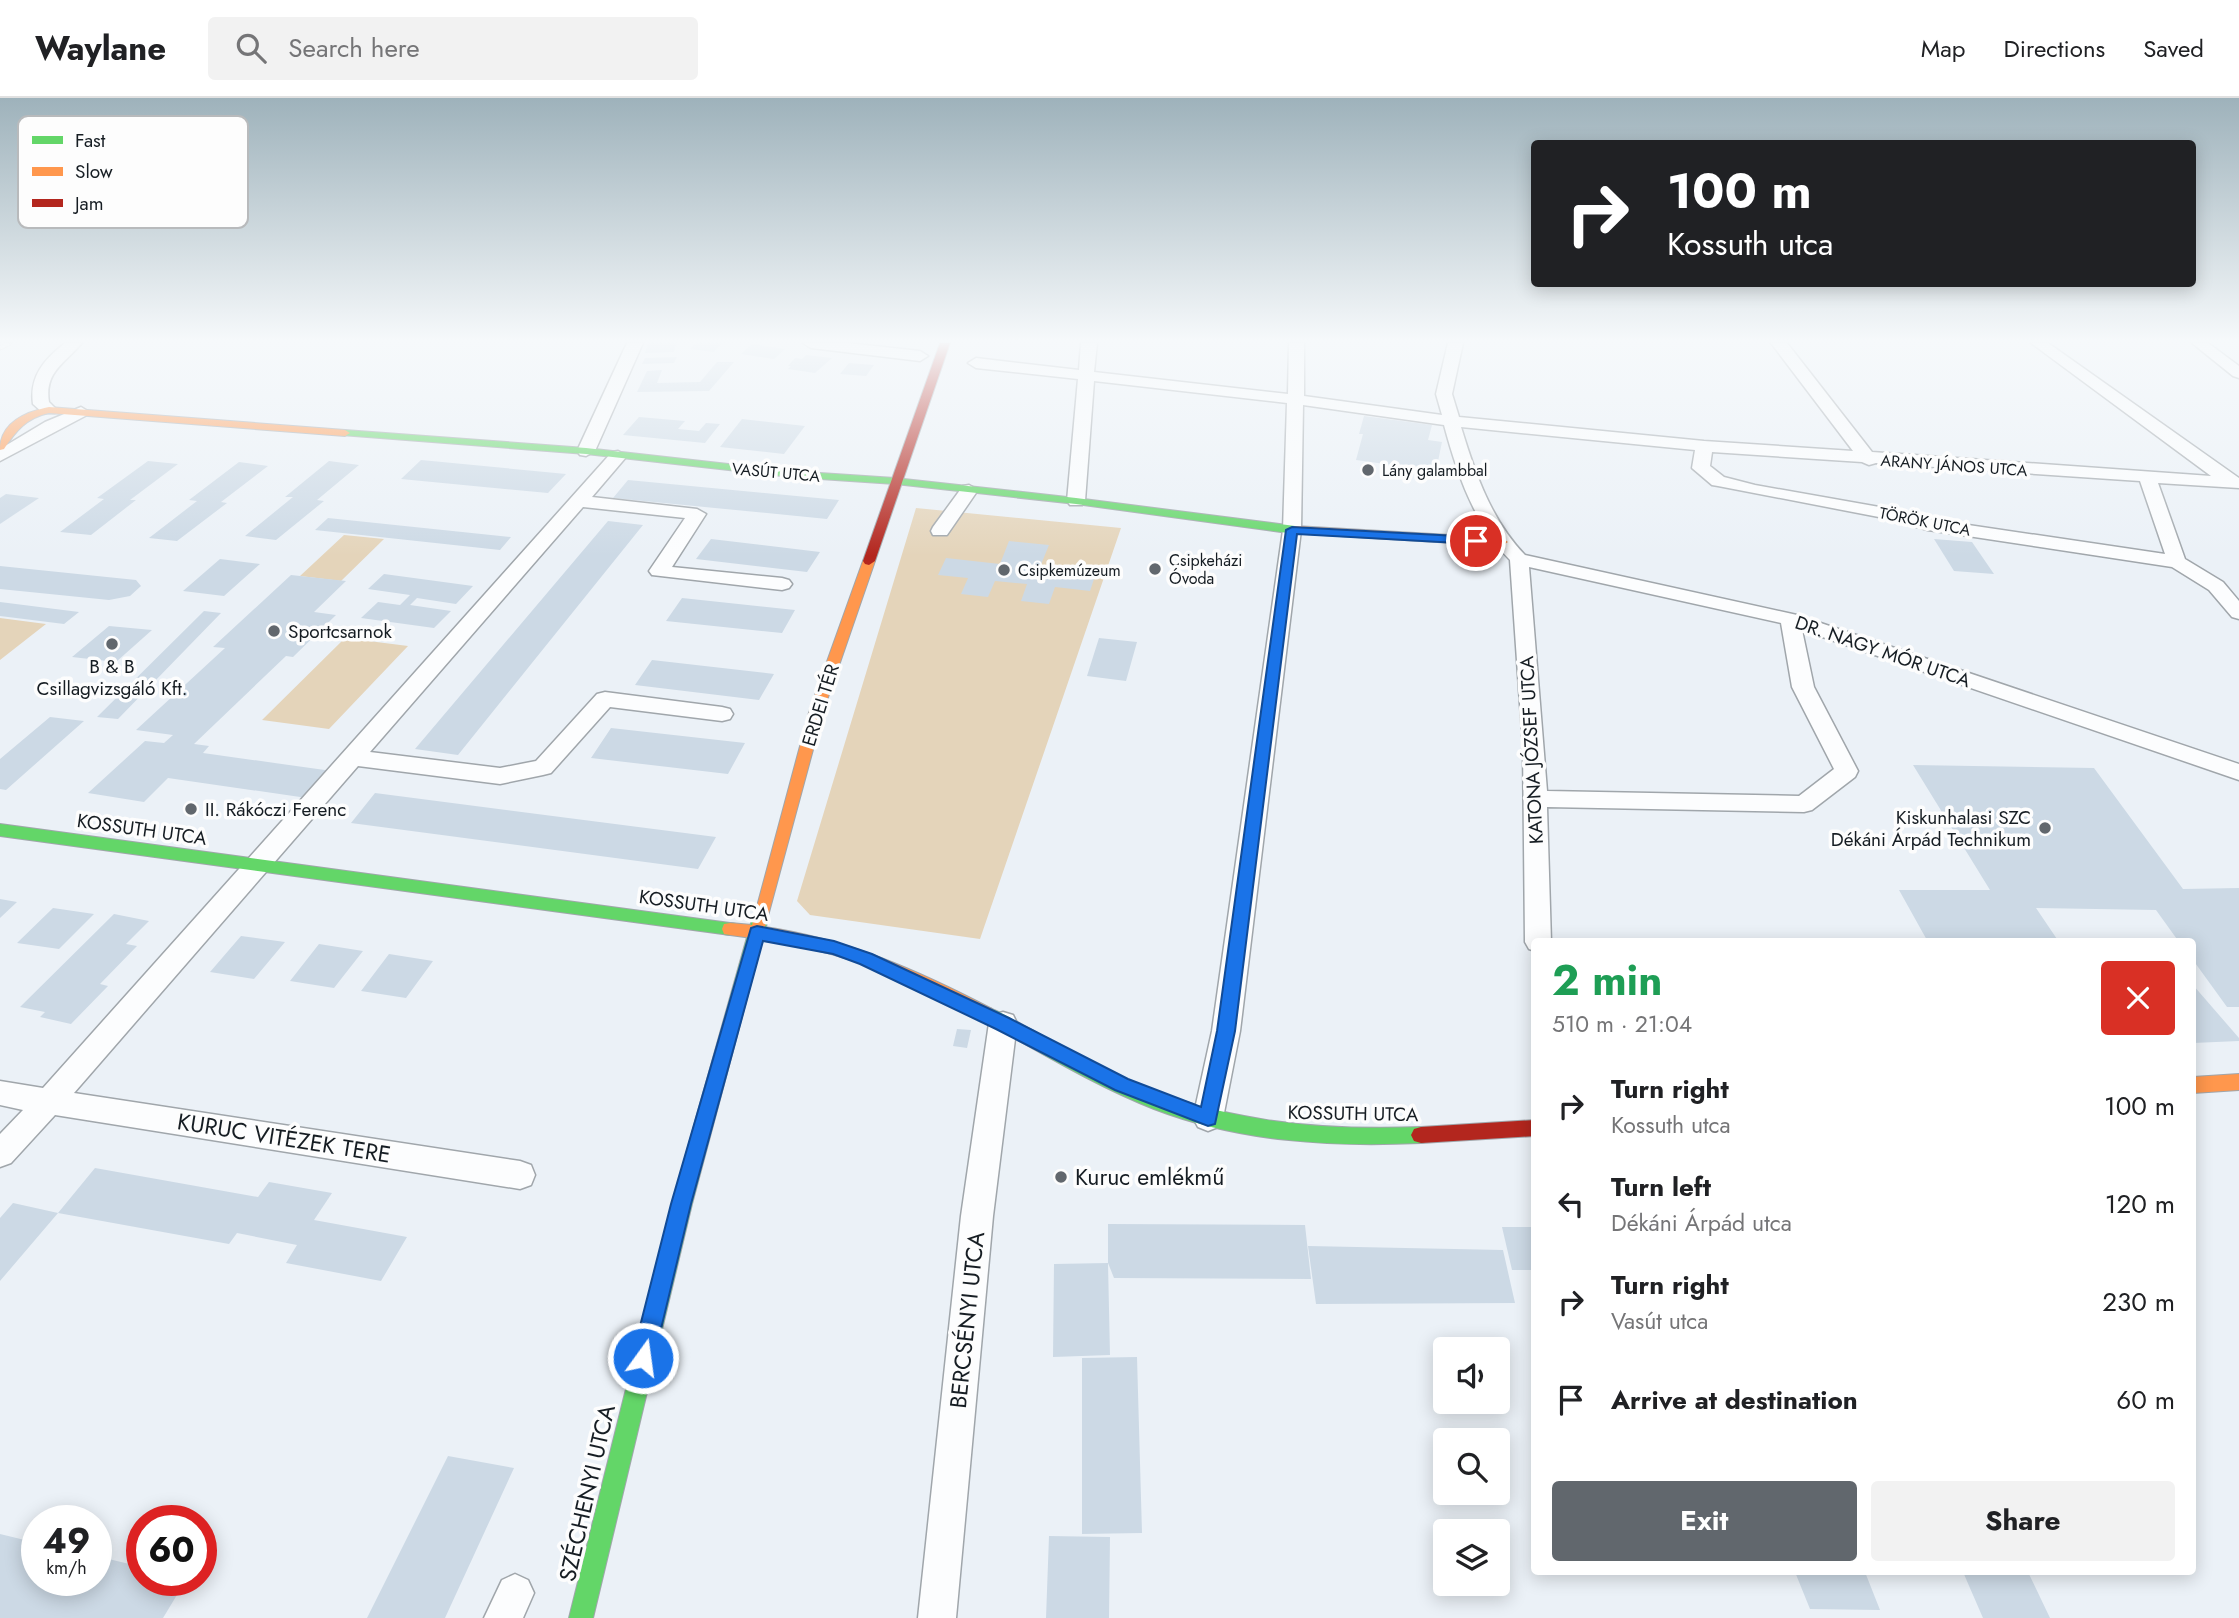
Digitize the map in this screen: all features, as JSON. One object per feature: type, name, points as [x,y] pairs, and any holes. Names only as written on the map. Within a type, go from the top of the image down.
[{"type":"street","points":[[0,447],[9,428],[18,419],[29,414]]},
{"type":"street","points":[[0,456],[77,414]]},
{"type":"street","name":"VASÚT UTCA","points":[[105,414],[586,452],[895,481],[1076,501],[1292,530],[1502,542]]},
{"type":"street","points":[[586,452],[603,414]]},
{"type":"street","points":[[895,481],[919,414]]},
{"type":"street","points":[[1076,501],[1083,414]]},
{"type":"street","points":[[1208,1118],[1227,1017],[1292,530],[1293,414]]},
{"type":"street","name":"ARANY JÁNOS UTCA","points":[[1400,414],[1704,446],[1869,460],[2235,483]]},
{"type":"street","points":[[1449,414],[1467,477],[1502,542],[1519,559]]},
{"type":"street","points":[[1834,414],[1869,460]]},
{"type":"street","points":[[2138,414],[2235,483]]},
{"type":"street","name":"TÖRÖK UTCA","points":[[1704,446],[1701,468],[1718,481],[1885,513],[1928,524],[2177,562]]},
{"type":"street","points":[[0,1154],[354,758],[618,456]]},
{"type":"street","points":[[2148,478],[2177,562],[2216,586],[2239,613]]},
{"type":"street","name":"ERDEI TÉR","points":[[757,933],[817,709],[895,481]]},
{"type":"street","points":[[940,531],[969,490]]},
{"type":"street","points":[[579,501],[697,514],[659,571],[782,584]]},
{"type":"street","name":"DR. NAGY MÓR UTCA","points":[[1519,559],[1790,619],[2239,772]]},
{"type":"street","name":"KATONA JÓZSEF UTCA","points":[[1519,559],[1534,747],[1538,938]]},
{"type":"street","points":[[1534,799],[1804,804],[1847,771],[1803,687],[1790,619]]},
{"type":"street","points":[[354,758],[500,776],[543,767],[605,699],[722,714]]},
{"type":"street","name":"KOSSUTH UTCA","points":[[0,830],[757,933],[834,948],[866,959],[1003,1023],[1122,1085],[1208,1118],[1251,1129],[1318,1137],[1395,1137],[1531,1128]]},
{"type":"street","name":"SZÉCHENYI UTCA","points":[[581,1618],[681,1204],[757,933]]},
{"type":"street","name":"BERCSÉNYI UTCA","points":[[937,1618],[977,1216],[1003,1023]]},
{"type":"street","points":[[2196,1085],[2239,1082]]},
{"type":"street","name":"KURUC VITÉZEK TERE","points":[[0,1093],[520,1175]]},
{"type":"shaded area","points":[[916,508],[1121,528],[980,939],[810,915],[797,901]]},
{"type":"shaded area","points":[[344,535],[384,539],[341,581],[300,576]]},
{"type":"shaded area","points":[[0,618],[46,624],[0,660]]},
{"type":"shaded area","points":[[345,638],[408,646],[329,729],[262,720]]},
{"type":"building","points":[[1364,416],[1432,425],[1428,440],[1442,442],[1436,471],[1356,460],[1363,434],[1359,434]]},
{"type":"building","points":[[639,417],[685,421],[678,429],[699,431],[706,423],[720,424],[705,443],[623,435]]},
{"type":"building","points":[[742,419],[805,426],[784,454],[720,447]]},
{"type":"building","points":[[421,460],[566,474],[548,493],[401,479]]},
{"type":"building","points":[[148,461],[178,464],[130,500],[136,500],[91,535],[60,532],[104,499],[97,498]]},
{"type":"building","points":[[329,461],[359,465],[317,500],[324,501],[276,540],[245,536],[293,497],[285,497]]},
{"type":"building","points":[[239,462],[268,466],[221,502],[227,503],[177,541],[149,538],[197,501],[189,500]]},
{"type":"building","points":[[628,480],[839,500],[827,519],[613,498]]},
{"type":"building","points":[[6,494],[39,498],[0,524],[0,498]]},
{"type":"building","points":[[328,518],[511,537],[500,550],[315,530]]},
{"type":"building","points":[[608,521],[643,525],[458,755],[415,749]]},
{"type":"building","points":[[711,539],[820,552],[807,572],[696,559]]},
{"type":"building","points":[[1934,539],[1972,542],[1994,574],[1954,571]]},
{"type":"building","name":"Csipkemúzeum","points":[[1009,541],[1049,545],[1040,567],[1096,573],[1090,591],[1055,587],[1049,604],[1021,601],[1027,584],[995,581],[988,597],[961,594],[968,578],[938,575],[946,558],[1000,564]]},
{"type":"building","points":[[220,559],[260,564],[224,596],[183,591]]},
{"type":"building","points":[[0,566],[136,580],[141,586],[130,596],[109,600],[0,589]]},
{"type":"building","points":[[384,574],[473,586],[456,604],[417,598],[410,605],[451,611],[434,628],[361,618],[378,602],[400,605],[410,595],[368,589]]},
{"type":"building","points":[[291,575],[346,581],[314,612],[336,615],[293,657],[286,656],[194,744],[209,746],[203,753],[332,771],[307,798],[168,778],[144,802],[88,793],[145,741],[164,743],[173,735],[136,730],[225,648],[213,647]]},
{"type":"building","points":[[682,598],[795,610],[782,633],[666,621]]},
{"type":"building","points":[[0,602],[79,612],[64,624],[0,616]]},
{"type":"building","points":[[204,611],[221,613],[118,719],[97,717]]},
{"type":"building","name":"B & B Csillagvizsgáló Kft.","points":[[109,626],[152,630],[116,662],[72,657]]},
{"type":"building","points":[[1099,638],[1137,642],[1126,681],[1087,676]]},
{"type":"building","points":[[652,660],[774,674],[759,700],[635,685]]},
{"type":"building","points":[[50,717],[84,721],[6,790],[0,789],[0,759]]},
{"type":"building","points":[[611,728],[745,743],[728,774],[591,758]]},
{"type":"building","name":"Kiskunhalasi SZC Dékáni Árpád Technikum","points":[[1913,765],[2094,768],[2183,889],[2239,888],[2239,1007],[2227,1007],[2196,964],[2196,938],[2176,938],[2156,910],[2036,908],[2056,938],[1926,938],[1899,890],[1990,890]]},
{"type":"building","points":[[375,793],[716,837],[698,869],[351,823]]},
{"type":"building","points":[[0,899],[17,902],[0,918]]},
{"type":"building","points":[[53,908],[94,914],[59,949],[17,943]]},
{"type":"building","points":[[114,914],[149,921],[126,944],[137,946],[100,984],[108,986],[71,1024],[40,1017],[45,1012],[20,1007]]},
{"type":"building","points":[[241,936],[285,942],[254,979],[210,972]]},
{"type":"building","points":[[319,944],[363,951],[334,988],[290,981]]},
{"type":"building","points":[[389,954],[433,961],[406,998],[361,991]]},
{"type":"building","points":[[2196,988],[2239,1038],[2239,1041],[2196,1043]]},
{"type":"building","points":[[957,1029],[971,1030],[967,1048],[953,1046]]},
{"type":"building","points":[[95,1168],[258,1197],[269,1182],[332,1193],[314,1220],[407,1237],[381,1281],[286,1263],[297,1245],[237,1233],[229,1244],[58,1213]]},
{"type":"building","points":[[13,1203],[58,1213],[0,1281],[0,1218]]},
{"type":"building","points":[[1108,1224],[1305,1225],[1311,1279],[1114,1278],[1108,1263]]},
{"type":"building","points":[[1502,1227],[1531,1227],[1531,1270],[1512,1270]]},
{"type":"building","points":[[1308,1246],[1503,1250],[1515,1303],[1316,1304]]},
{"type":"building","points":[[1108,1263],[1110,1355],[1053,1357],[1054,1264]]},
{"type":"building","points":[[1137,1357],[1142,1533],[1082,1534],[1082,1358]]},
{"type":"building","points":[[448,1456],[514,1468],[445,1618],[367,1618]]},
{"type":"building","points":[[0,1534],[21,1539],[21,1596],[112,1596],[112,1560],[126,1563],[126,1596],[176,1596],[163,1618],[0,1618]]},
{"type":"building","points":[[1049,1536],[1110,1537],[1109,1618],[1046,1618]]},
{"type":"building","points":[[1796,1575],[1866,1575],[1880,1610],[1810,1609]]},
{"type":"building","points":[[1964,1575],[2029,1575],[2050,1618],[1983,1618]]},
{"type":"traffic: fast","points":[[345,433],[586,451],[790,474],[895,481],[1076,501],[1295,530]]},
{"type":"traffic: fast","points":[[0,830],[730,929]]},
{"type":"traffic: fast","points":[[581,1618],[682,1204],[759,923]]},
{"type":"traffic: fast","points":[[986,1014],[1110,1081],[1188,1112],[1246,1126],[1304,1134],[1421,1135]]},
{"type":"traffic: slow","points":[[0,447],[9,432],[32,414]]},
{"type":"traffic: slow","points":[[100,414],[345,433]]},
{"type":"traffic: slow","points":[[1295,530],[1502,542]]},
{"type":"traffic: slow","points":[[759,923],[817,709],[869,561]]},
{"type":"traffic: slow","points":[[730,929],[794,938],[852,953],[911,976],[986,1014]]},
{"type":"traffic: slow","points":[[2196,1085],[2239,1082]]},
{"type":"traffic: jam","points":[[869,561],[920,414]]},
{"type":"traffic: jam","points":[[1421,1135],[1531,1128]]},
{"type":"place","name":"Lány galambbal","points":[[1368,470]]},
{"type":"place","name":"Csipkeházi Óvoda","points":[[1155,569]]},
{"type":"place","name":"Csipkemúzeum","points":[[1004,570]]},
{"type":"place","name":"Sportcsarnok","points":[[274,631]]},
{"type":"place","name":"B & B Csillagvizsgáló Kft.","points":[[112,644]]},
{"type":"place","name":"II. Rákóczi Ferenc","points":[[191,809]]},
{"type":"place","name":"Kiskunhalasi SZC Dékáni Árpád Technikum","points":[[2045,828]]},
{"type":"place","name":"Kuruc emlékmű","points":[[1061,1177]]},
{"type":"route","points":[[643,1358],[681,1204],[757,933],[834,948],[866,959],[1003,1023],[1122,1085],[1208,1118],[1226,1031],[1292,530],[1476,541]]}]
